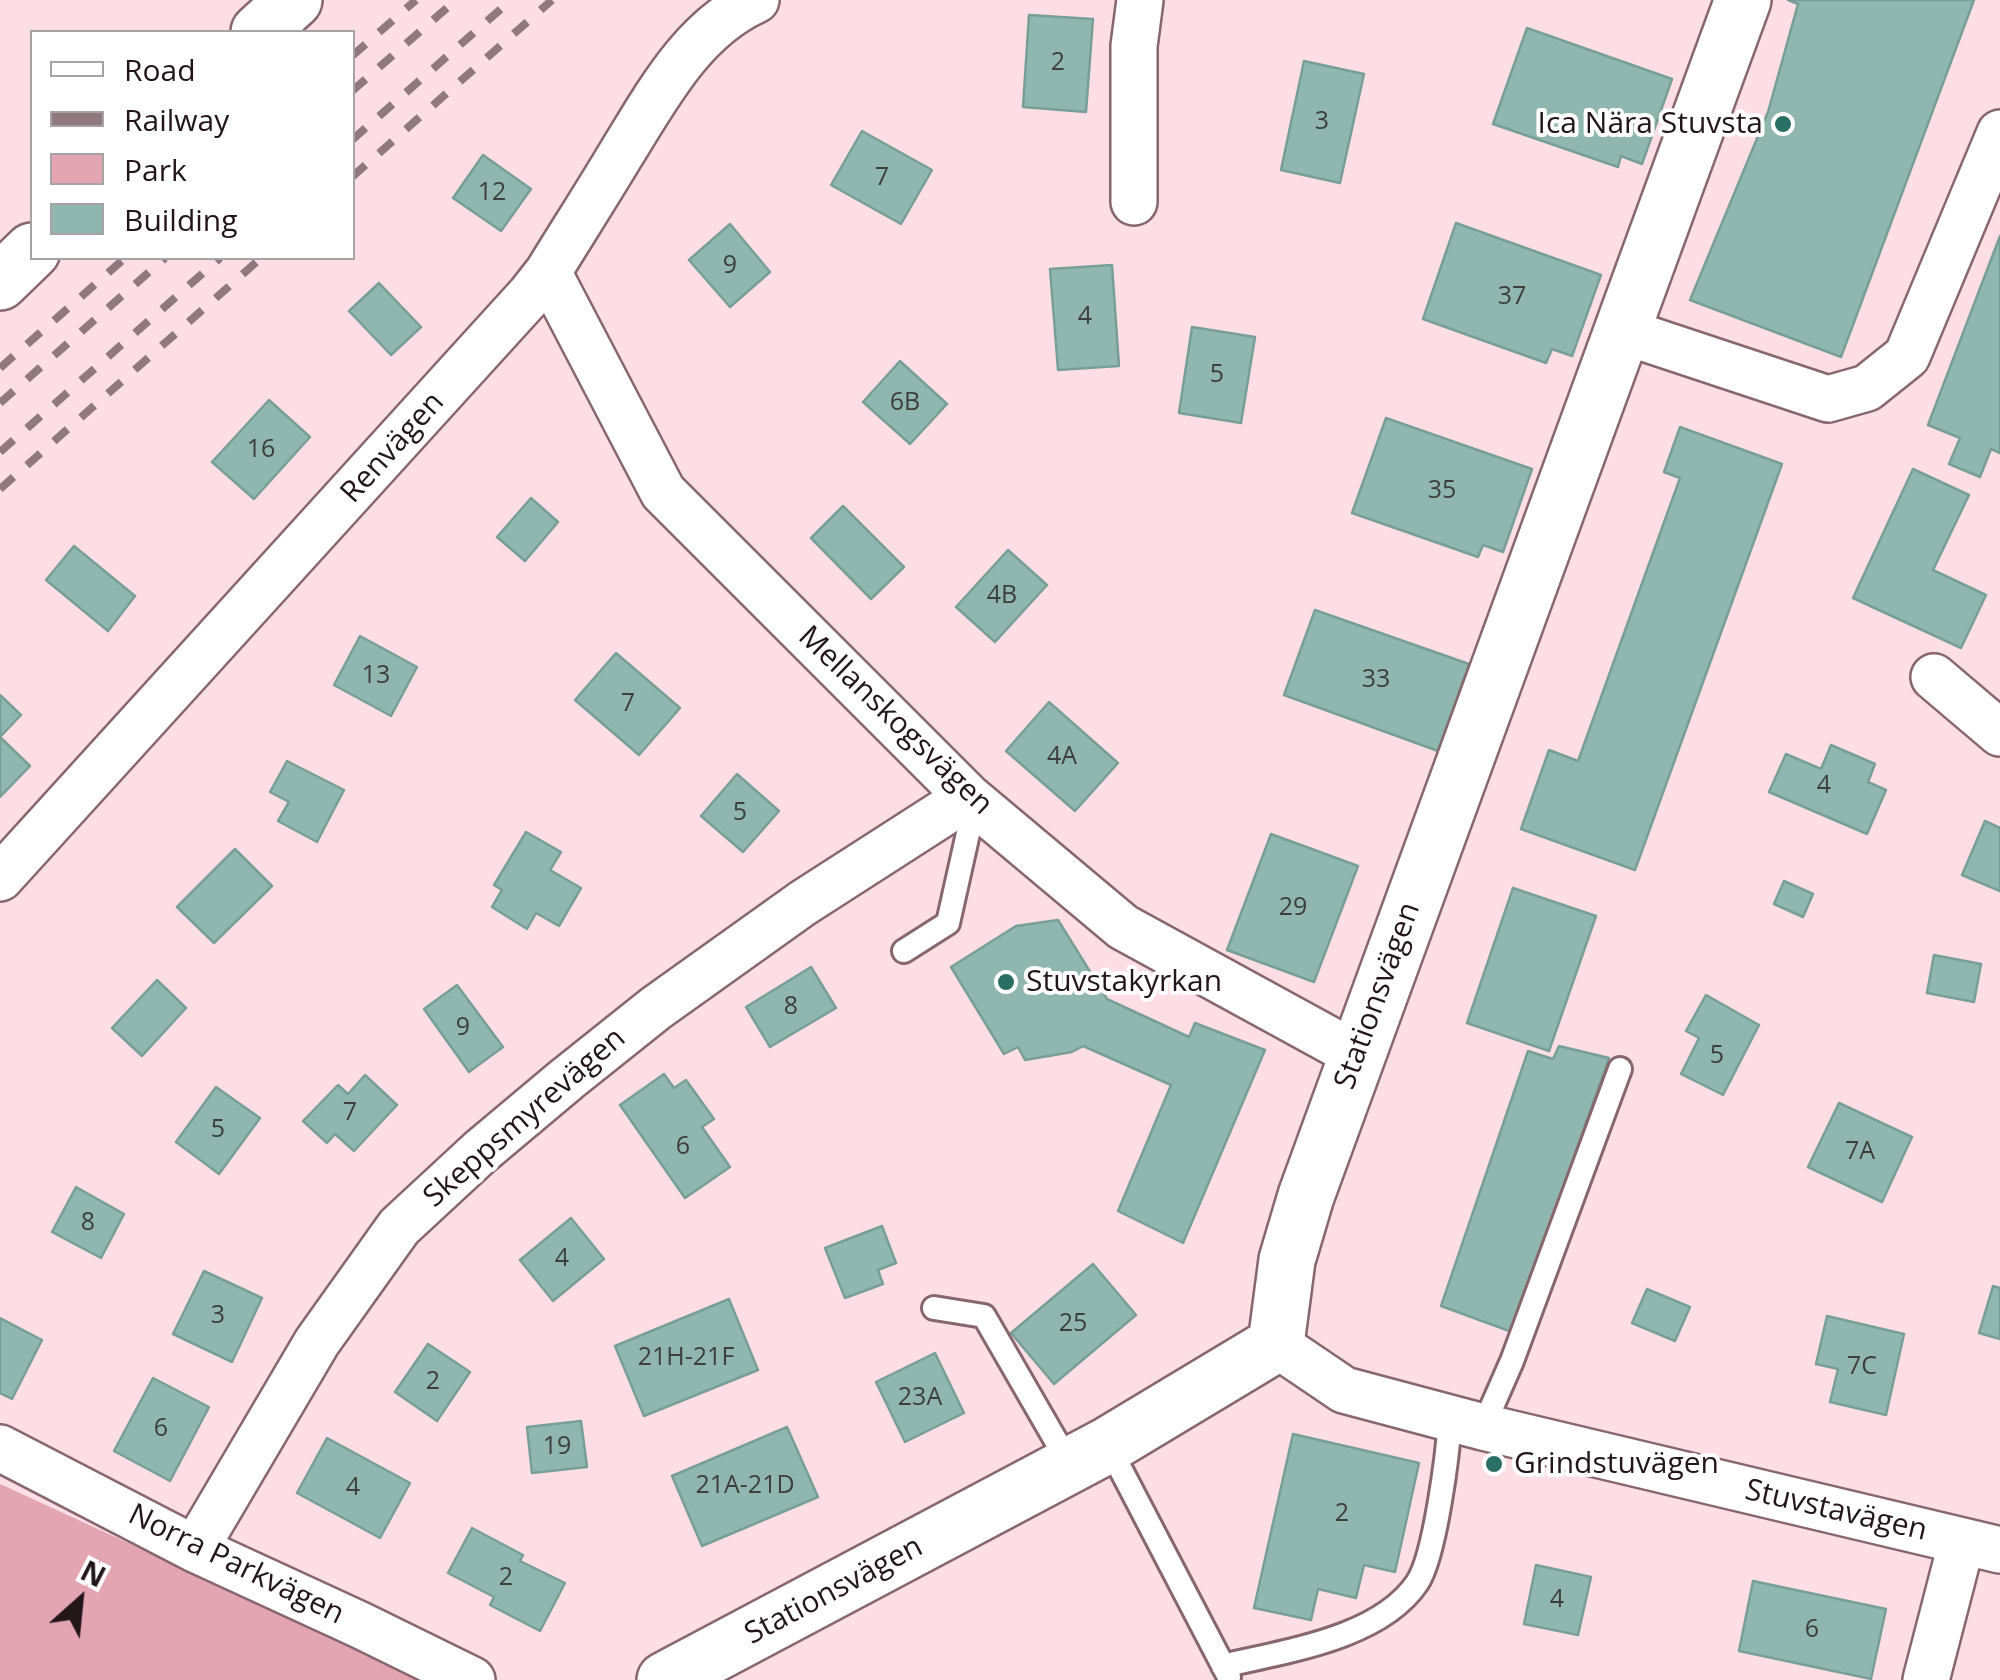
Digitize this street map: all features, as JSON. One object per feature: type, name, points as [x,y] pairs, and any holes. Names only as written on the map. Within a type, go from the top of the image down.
[{"type":"street","points":[[262,30],[294,0]]},
{"type":"street","name":"Renvägen","points":[[0,878],[530,295],[691,49],[732,11],[756,0]]},
{"type":"street","points":[[1134,202],[1134,46],[1140,0]]},
{"type":"street","name":"Stationsvägen","points":[[666,1680],[1089,1455],[1276,1344],[1287,1260],[1306,1196],[1743,0]]},
{"type":"street","points":[[1623,330],[1828,399],[1867,388],[1907,356],[2000,133]]},
{"type":"street","points":[[0,282],[30,253]]},
{"type":"street","name":"Mellanskogsvägen","points":[[548,272],[663,492],[971,800],[1124,927],[1357,1054]]},
{"type":"street","points":[[1934,677],[2000,733]]},
{"type":"street","name":"Skeppsmyrevägen","points":[[195,1550],[318,1342],[399,1227],[480,1152],[656,1008],[803,903],[971,800]]},
{"type":"street","name":"Stuvstavägen","points":[[1276,1344],[1344,1390],[1466,1423],[1981,1545]]},
{"type":"street","name":"Norra Parkvägen","points":[[0,1448],[195,1550],[472,1680]]},
{"type":"street","points":[[1926,1680],[1981,1545]]},
{"type":"lane","points":[[904,951],[948,923],[971,800]]},
{"type":"lane","points":[[934,1308],[984,1316],[1089,1455],[1227,1673],[1360,1628],[1394,1608],[1418,1582],[1430,1546],[1448,1450],[1512,1361],[1620,1068]]},
{"type":"green space","points":[[0,1484],[346,1643],[432,1680],[0,1680]]},
{"type":"building","points":[[1788,0],[1974,0],[1841,357],[1690,300],[1768,112],[1798,4]]},
{"type":"building","points":[[1029,15],[1093,19],[1086,112],[1023,107]]},
{"type":"building","points":[[1527,28],[1672,79],[1642,164],[1621,156],[1618,167],[1493,124]]},
{"type":"building","points":[[1304,61],[1364,74],[1340,183],[1281,170]]},
{"type":"building","points":[[862,131],[932,170],[901,224],[831,185]]},
{"type":"building","points":[[483,155],[531,189],[501,231],[453,198]]},
{"type":"building","points":[[1456,223],[1601,275],[1572,356],[1552,349],[1546,363],[1423,319]]},
{"type":"building","points":[[730,224],[770,272],[730,307],[689,260]]},
{"type":"building","points":[[2000,236],[2000,453],[1991,449],[1980,477],[1949,464],[1960,438],[1928,425]]},
{"type":"building","points":[[1112,265],[1119,366],[1058,370],[1050,269]]},
{"type":"building","points":[[379,283],[421,327],[391,355],[349,311]]},
{"type":"building","points":[[1192,327],[1255,337],[1241,423],[1179,413]]},
{"type":"building","points":[[900,361],[947,404],[910,444],[863,402]]},
{"type":"building","points":[[269,400],[310,437],[254,499],[212,462]]},
{"type":"building","points":[[1386,418],[1532,469],[1503,552],[1483,545],[1478,557],[1352,513]]},
{"type":"building","points":[[1680,427],[1782,464],[1635,870],[1521,829],[1549,750],[1578,761],[1680,478],[1664,472]]},
{"type":"building","points":[[1913,469],[1969,495],[1933,570],[1986,595],[1961,648],[1853,598]]},
{"type":"building","points":[[531,498],[558,522],[525,561],[497,537]]},
{"type":"building","points":[[843,506],[904,567],[871,599],[811,538]]},
{"type":"building","points":[[74,546],[135,596],[108,631],[46,580]]},
{"type":"building","points":[[1008,550],[1047,585],[995,642],[956,607]]},
{"type":"building","points":[[1315,610],[1469,664],[1438,751],[1284,695]]},
{"type":"building","points":[[360,636],[417,667],[391,716],[334,685]]},
{"type":"building","points":[[616,653],[680,708],[639,755],[575,700]]},
{"type":"building","points":[[0,695],[21,715],[0,737]]},
{"type":"building","points":[[1049,702],[1118,763],[1075,811],[1006,751]]},
{"type":"building","points":[[0,737],[30,766],[0,797]]},
{"type":"building","points":[[1831,745],[1875,764],[1868,782],[1886,790],[1867,834],[1769,792],[1786,754],[1821,769]]},
{"type":"building","points":[[287,761],[344,790],[317,842],[278,821],[289,802],[270,792]]},
{"type":"building","points":[[737,774],[779,811],[743,852],[701,816]]},
{"type":"building","points":[[1985,821],[2000,828],[2000,891],[1962,875]]},
{"type":"building","points":[[526,832],[561,852],[550,870],[581,888],[559,926],[536,913],[527,929],[492,907],[502,890],[494,885]]},
{"type":"building","points":[[1271,834],[1358,866],[1314,982],[1227,950]]},
{"type":"building","points":[[235,849],[272,886],[214,943],[177,907]]},
{"type":"building","points":[[1784,881],[1813,894],[1803,917],[1774,904]]},
{"type":"building","points":[[1513,888],[1596,916],[1549,1051],[1467,1023]]},
{"type":"building","points":[[1058,920],[1107,999],[1189,1037],[1195,1023],[1265,1050],[1183,1243],[1118,1211],[1171,1085],[1083,1046],[1072,1052],[1025,1060],[1018,1047],[1004,1054],[951,967],[1016,926]]},
{"type":"building","points":[[1934,955],[1981,964],[1974,1002],[1927,993]]},
{"type":"building","points":[[811,967],[836,1008],[770,1047],[746,1007]]},
{"type":"building","points":[[157,980],[186,1008],[142,1056],[112,1028]]},
{"type":"building","points":[[457,985],[503,1047],[469,1072],[424,1009]]},
{"type":"building","points":[[1706,995],[1759,1025],[1723,1095],[1681,1074],[1699,1038],[1686,1031]]},
{"type":"building","points":[[1559,1046],[1609,1058],[1512,1332],[1441,1306],[1528,1051],[1553,1059]]},
{"type":"building","points":[[664,1074],[674,1088],[686,1080],[714,1119],[702,1127],[730,1167],[685,1198],[620,1105]]},
{"type":"building","points":[[365,1075],[397,1105],[354,1151],[335,1134],[327,1143],[303,1121],[338,1085],[348,1094]]},
{"type":"building","points":[[216,1087],[260,1118],[219,1174],[176,1142]]},
{"type":"building","points":[[1839,1103],[1912,1137],[1882,1202],[1808,1167]]},
{"type":"building","points":[[76,1187],[124,1214],[101,1258],[52,1232]]},
{"type":"building","points":[[571,1218],[604,1259],[553,1301],[520,1260]]},
{"type":"building","points":[[882,1226],[896,1263],[878,1270],[883,1284],[845,1298],[825,1248]]},
{"type":"building","points":[[1093,1264],[1136,1315],[1054,1384],[1011,1333]]},
{"type":"building","points":[[204,1271],[262,1298],[232,1362],[173,1334]]},
{"type":"building","points":[[1993,1286],[2000,1288],[2000,1339],[1979,1333]]},
{"type":"building","points":[[1647,1289],[1690,1307],[1675,1341],[1632,1323]]},
{"type":"building","points":[[729,1299],[758,1370],[644,1416],[615,1346]]},
{"type":"building","points":[[1827,1316],[1904,1334],[1886,1415],[1830,1402],[1838,1369],[1816,1364]]},
{"type":"building","points":[[0,1318],[42,1340],[12,1399],[0,1393]]},
{"type":"building","points":[[428,1344],[470,1372],[437,1421],[395,1392]]},
{"type":"building","points":[[935,1353],[964,1413],[905,1442],[876,1382]]},
{"type":"building","points":[[153,1378],[209,1407],[170,1481],[114,1451]]},
{"type":"building","points":[[581,1421],[587,1467],[532,1473],[527,1427]]},
{"type":"building","points":[[787,1427],[818,1497],[702,1546],[672,1476]]},
{"type":"building","points":[[1293,1434],[1419,1463],[1395,1572],[1364,1565],[1356,1598],[1318,1589],[1311,1620],[1254,1608]]},
{"type":"building","points":[[327,1438],[410,1483],[380,1538],[297,1493]]},
{"type":"building","points":[[472,1528],[523,1555],[520,1561],[565,1583],[540,1631],[490,1605],[494,1597],[448,1573]]},
{"type":"building","points":[[1536,1565],[1591,1577],[1578,1635],[1524,1624]]},
{"type":"building","points":[[1753,1581],[1886,1609],[1871,1679],[1739,1651]]},
{"type":"railway","points":[[355,53],[416,0]]},
{"type":"railway","points":[[355,88],[456,0]]},
{"type":"railway","points":[[355,137],[511,0]]},
{"type":"railway","points":[[355,174],[552,0]]},
{"type":"railway","points":[[0,368],[123,260]]},
{"type":"railway","points":[[0,403],[163,260]]},
{"type":"railway","points":[[0,452],[218,260]]},
{"type":"railway","points":[[0,489],[259,260]]},
{"type":"place","name":"Ica Nära Stuvsta","points":[[1783,124]]},
{"type":"place","name":"Stuvstakyrkan","points":[[1006,982]]},
{"type":"place","name":"Grindstuvägen","points":[[1494,1464]]}]
